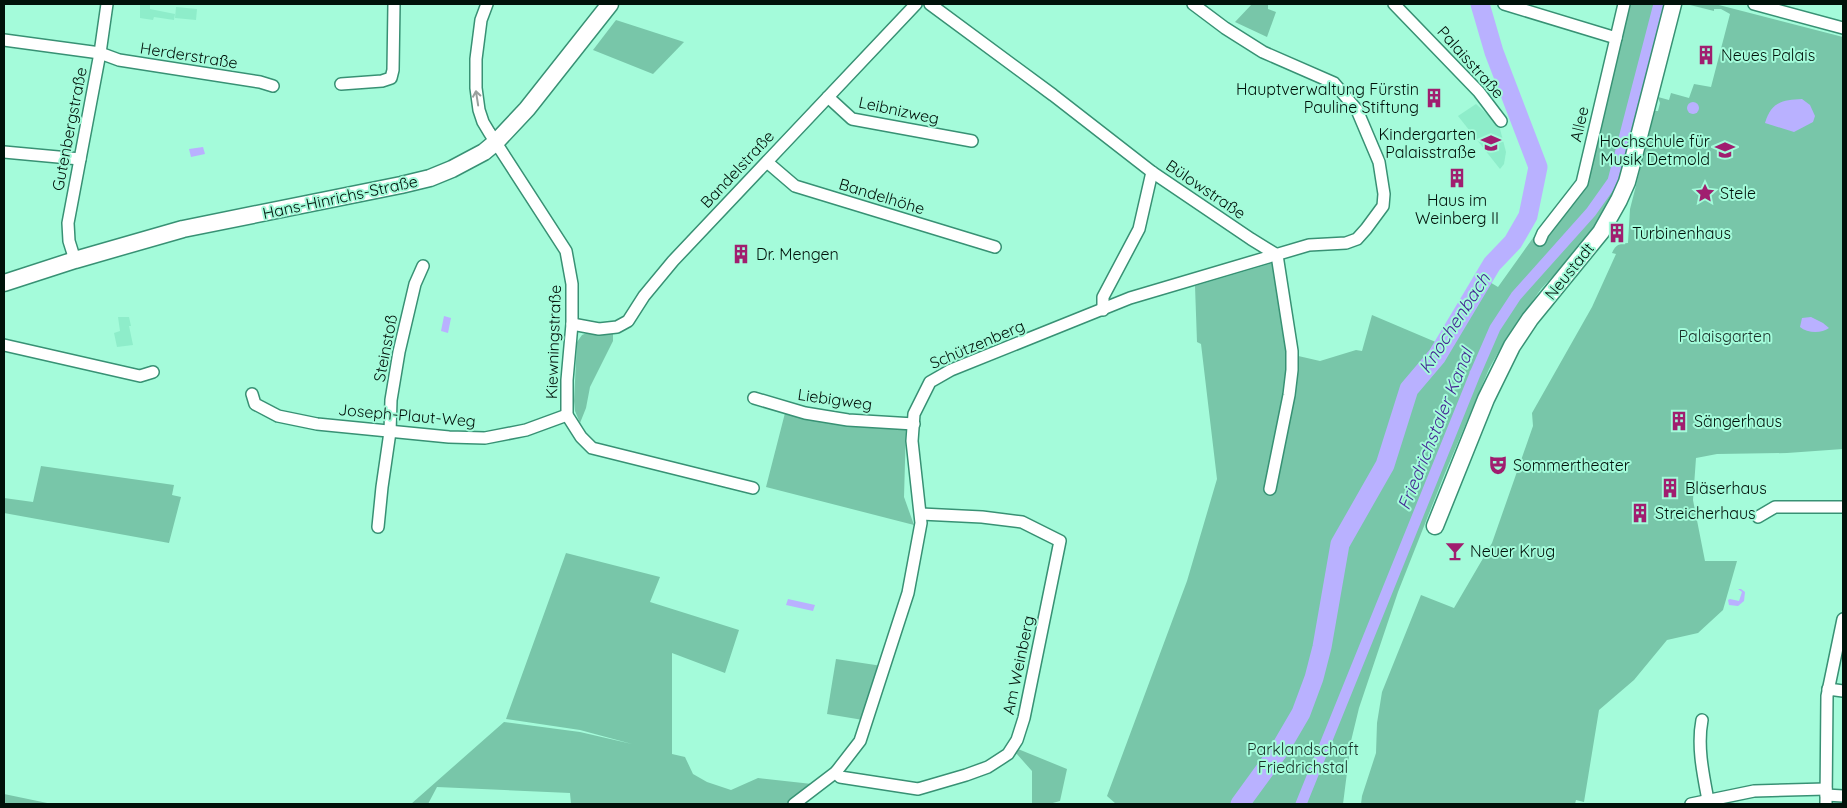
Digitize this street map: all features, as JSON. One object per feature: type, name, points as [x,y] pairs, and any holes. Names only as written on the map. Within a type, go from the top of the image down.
[{"type":"main road","name":"Hans-Hinrichs-Straße","points":[[4,283],[74,260],[183,229],[379,190],[430,178],[452,170],[484,152],[496,142],[527,109],[610,4]]},
{"type":"main road","name":"Neustadt","points":[[1435,526],[1484,405],[1512,346],[1530,319],[1601,232],[1619,200],[1627,182],[1673,4]]},
{"type":"street","name":"Gutenbergstraße","points":[[74,260],[69,241],[68,223],[108,4]]},
{"type":"street","points":[[340,84],[382,81],[391,78],[393,70],[394,4]]},
{"type":"street","name":"Kiewningstraße","points":[[487,4],[481,20],[476,59],[476,88],[483,122],[566,251],[572,284],[572,324],[567,380],[567,415],[581,437],[592,448],[753,488]]},
{"type":"street","name":"Bandelstraße","points":[[572,324],[608,328],[617,327],[628,321],[644,296],[673,261],[916,4]]},
{"type":"street","name":"Bülowstraße","points":[[930,4],[1053,95],[1152,172],[1277,255]]},
{"type":"street","name":"Schützenberg","points":[[794,804],[836,772],[860,741],[873,705],[908,593],[921,523],[912,441],[914,414],[930,382],[941,375],[1130,298],[1309,245],[1341,244],[1357,239],[1382,206],[1384,194],[1379,162],[1357,110],[1334,83],[1263,52],[1225,28],[1193,4]]},
{"type":"street","name":"Palaisstraße","points":[[1394,4],[1479,92],[1501,121]]},
{"type":"street","points":[[1504,4],[1616,38]]},
{"type":"street","name":"Allee","points":[[1540,240],[1542,233],[1582,182],[1624,4]]},
{"type":"street","points":[[1754,4],[1843,28]]},
{"type":"street","name":"Herderstraße","points":[[4,40],[100,53],[119,60],[260,82],[273,86]]},
{"type":"street","name":"Leibnizweg","points":[[828,97],[852,119],[972,141]]},
{"type":"street","points":[[4,152],[80,159]]},
{"type":"street","name":"Bandelhöhe","points":[[767,162],[795,186],[995,247]]},
{"type":"street","points":[[1103,310],[1103,297],[1139,229],[1152,172]]},
{"type":"street","points":[[1270,489],[1289,395],[1292,370],[1292,351],[1277,255]]},
{"type":"street","name":"Steinstoß","points":[[378,527],[390,432],[391,400],[399,352],[414,284],[423,266]]},
{"type":"street","points":[[4,345],[140,376],[153,372]]},
{"type":"street","name":"Joseph-Plaut-Weg","points":[[252,394],[255,404],[278,416],[318,424],[449,437],[485,438],[526,430],[567,415]]},
{"type":"street","name":"Liebigweg","points":[[754,398],[805,414],[848,420],[914,424]]},
{"type":"street","points":[[1758,516],[1775,507],[1843,507]]},
{"type":"street","name":"Am Weinberg","points":[[836,772],[840,777],[848,779],[918,789],[988,767],[1008,754],[1017,740],[1024,718],[1060,541],[1022,522],[982,517],[921,514]]},
{"type":"street","points":[[1826,796],[1828,689],[1843,619]]},
{"type":"street","points":[[1828,689],[1843,691]]},
{"type":"street","points":[[1702,720],[1700,731],[1702,770],[1708,800]]},
{"type":"street","points":[[1691,804],[1754,791],[1843,796]]},
{"type":"shaded area","points":[[140,4],[150,4],[150,9],[175,14],[174,20],[154,17],[153,20],[140,18]]},
{"type":"shaded area","points":[[176,7],[197,9],[196,20],[175,18]]},
{"type":"shaded area","points":[[1802,99],[1810,105],[1815,116],[1813,122],[1794,132],[1765,123],[1767,116],[1774,106],[1783,101]]},
{"type":"shaded area","points":[[1693,102],[1699,108],[1693,114],[1687,108]]},
{"type":"shaded area","name":"Kindergarten Palaisstraße","points":[[1476,104],[1499,125],[1506,152],[1504,164],[1500,169],[1458,116]]},
{"type":"shaded area","points":[[203,147],[205,154],[191,157],[189,149]]},
{"type":"shaded area","points":[[444,316],[451,318],[448,333],[441,331]]},
{"type":"shaded area","points":[[118,317],[129,317],[133,345],[117,347],[114,333],[120,331]]},
{"type":"shaded area","points":[[1811,317],[1829,328],[1814,332],[1806,331],[1800,327],[1802,318]]},
{"type":"shaded area","points":[[1738,589],[1745,592],[1744,601],[1738,606],[1729,605],[1728,600],[1730,599],[1739,601],[1742,592]]},
{"type":"shaded area","points":[[788,599],[815,605],[813,611],[786,605]]},
{"type":"green space","points":[[1252,4],[1268,4],[1268,9],[1276,12],[1267,37],[1235,22]]},
{"type":"green space","name":"Parklandschaft Friedrichstal","points":[[1627,4],[1665,4],[1622,170],[1604,213],[1581,246],[1541,289],[1504,342],[1489,369],[1398,592],[1359,708],[1351,741],[1343,804],[1116,804],[1107,796],[1187,581],[1217,479],[1201,344],[1197,342],[1195,286],[1276,262],[1294,355],[1320,361],[1356,350],[1362,351],[1372,315],[1438,343],[1443,331],[1478,275],[1498,287],[1538,231],[1580,182]]},
{"type":"green space","name":"Palaisgarten","points":[[1686,4],[1715,4],[1843,37],[1843,449],[1787,453],[1717,454],[1696,458],[1693,500],[1705,561],[1737,561],[1723,610],[1698,633],[1667,640],[1634,680],[1599,710],[1584,802],[1576,800],[1575,804],[1361,804],[1376,753],[1377,723],[1382,692],[1421,595],[1454,608],[1492,543],[1533,426],[1532,413],[1592,307],[1616,254],[1612,253],[1613,250],[1618,245],[1628,243],[1630,209],[1655,111],[1658,111],[1660,103],[1658,97],[1669,100],[1671,93],[1689,98],[1694,84],[1711,87],[1730,14],[1721,9],[1714,9],[1714,11]]},
{"type":"green space","points":[[616,20],[684,42],[653,74],[593,50]]},
{"type":"green space","points":[[589,332],[613,333],[613,341],[590,387],[586,408],[580,423],[575,411],[574,401],[577,342],[582,335]]},
{"type":"green space","points":[[785,413],[906,427],[904,497],[914,525],[766,487]]},
{"type":"green space","points":[[41,466],[174,485],[172,495],[181,497],[169,543],[4,513],[4,498],[33,502]]},
{"type":"green space","points":[[566,553],[660,577],[650,602],[739,630],[725,673],[672,653],[672,754],[685,757],[693,774],[707,782],[731,790],[758,778],[812,784],[787,804],[571,804],[570,793],[437,787],[428,804],[411,804],[504,722],[580,732],[632,744],[580,730],[506,719]]},
{"type":"green space","points":[[836,659],[882,666],[863,720],[827,714]]},
{"type":"green space","points":[[1018,749],[1067,769],[1060,801],[1049,804],[1032,804],[1032,771],[1015,752]]},
{"type":"green space","points":[[4,794],[52,804],[4,804]]},
{"type":"waterway","name":"Knochenbach","points":[[1240,804],[1280,749],[1301,713],[1314,678],[1322,647],[1340,544],[1385,465],[1409,389],[1437,356],[1492,264],[1513,242],[1528,216],[1538,167],[1494,52],[1480,4]]},
{"type":"waterway","name":"Friedrichstaler Kanal","points":[[1301,804],[1495,328],[1516,296],[1591,212],[1613,181],[1659,4]]},
{"type":"waterway","name":"Friedrichstaler Kanal","points":[[1471,372],[1475,374]]},
{"type":"place","name":"Neues Palais","points":[[1706,55]]},
{"type":"place","name":"Hauptverwaltung Fürstin Pauline Stiftung","points":[[1434,98]]},
{"type":"place","name":"Kindergarten Palaisstraße","points":[[1491,143]]},
{"type":"place","name":"Hochschule für Musik Detmold","points":[[1725,150]]},
{"type":"place","name":"Haus im Weinberg II","points":[[1457,178]]},
{"type":"place","name":"Stele","points":[[1705,193]]},
{"type":"place","name":"Turbinenhaus","points":[[1617,233]]},
{"type":"place","name":"Dr. Mengen","points":[[741,254]]},
{"type":"place","name":"Sängerhaus","points":[[1679,421]]},
{"type":"place","name":"Sommertheater","points":[[1498,465]]},
{"type":"place","name":"Bläserhaus","points":[[1670,488]]},
{"type":"place","name":"Streicherhaus","points":[[1640,513]]},
{"type":"place","name":"Neuer Krug","points":[[1455,551]]}]
